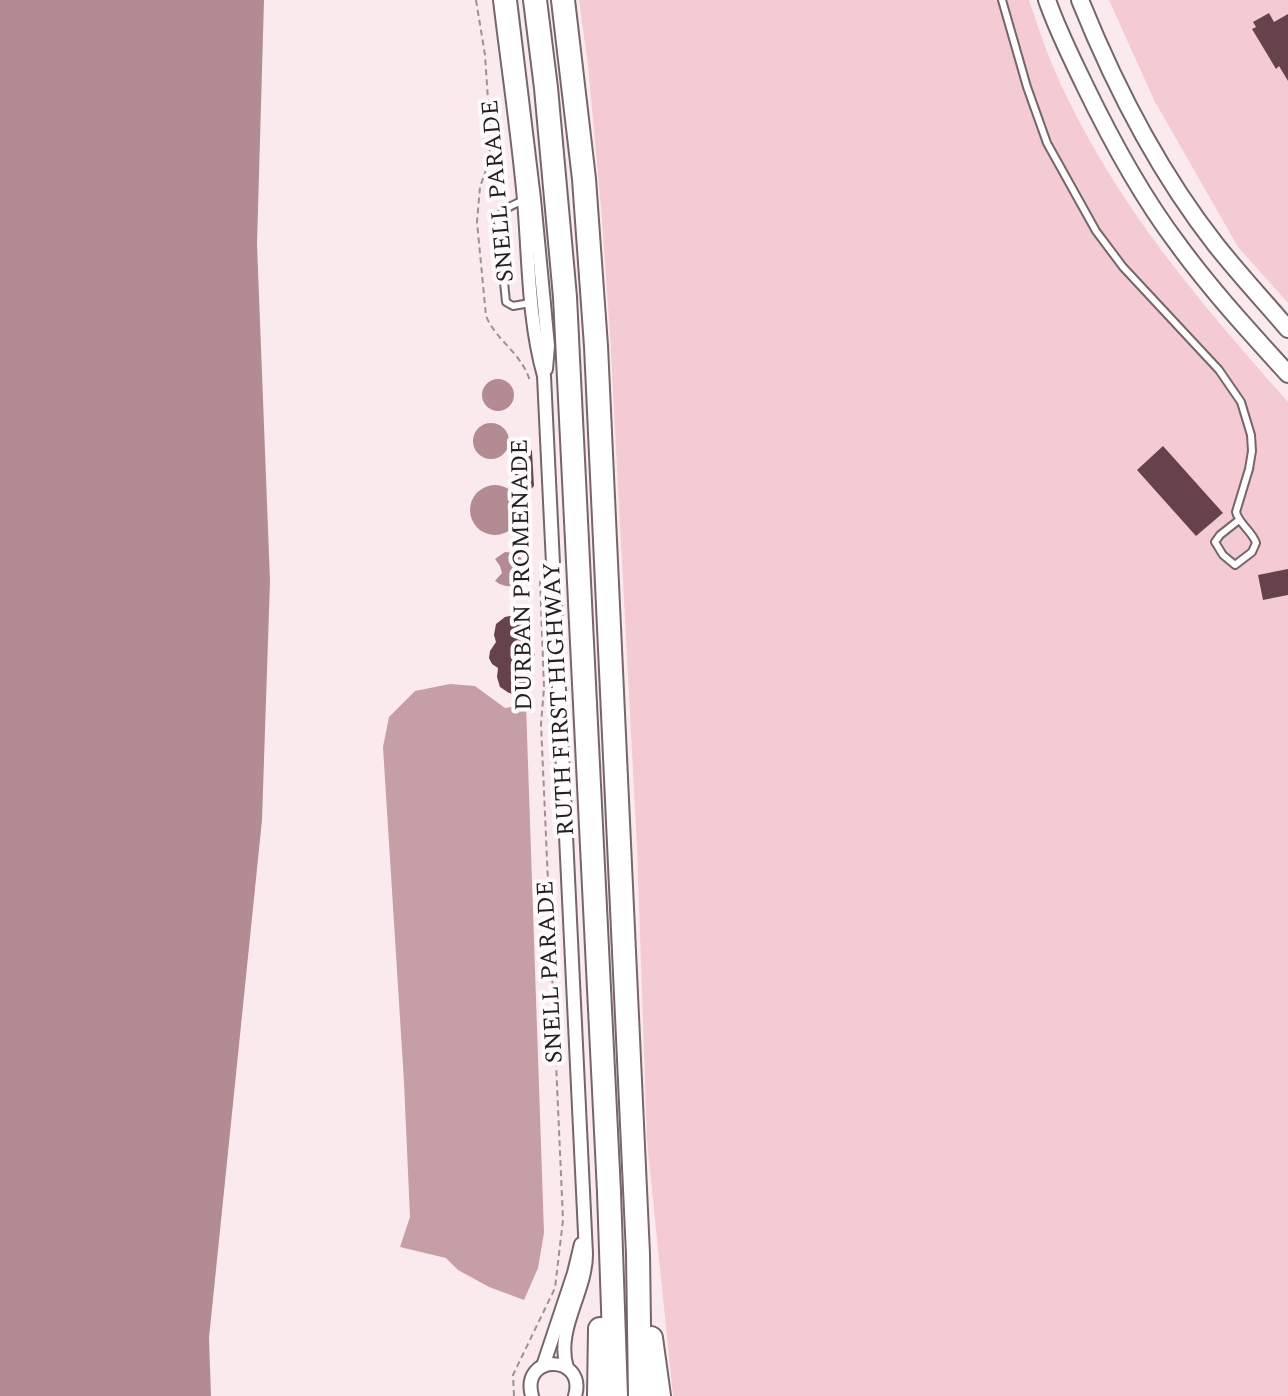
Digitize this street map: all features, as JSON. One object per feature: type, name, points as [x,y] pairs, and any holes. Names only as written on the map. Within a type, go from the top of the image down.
[{"type":"highway","name":"RUTH FIRST HIGHWAY","points":[[535,0],[565,297],[609,1192],[616,1396]]},
{"type":"highway","points":[[563,0],[584,179],[596,346],[638,1254],[640,1396]]},
{"type":"highway","points":[[599,1396],[602,1224],[609,1192]]},
{"type":"highway","points":[[638,1254],[644,1272],[659,1396]]},
{"type":"main road","points":[[1047,0],[1111,141],[1143,194],[1218,296],[1288,374]]},
{"type":"main road","points":[[1080,0],[1118,89],[1173,185],[1216,245],[1288,329]]},
{"type":"street","name":"SNELL PARADE","points":[[500,0],[524,201],[531,303],[544,376]]},
{"type":"street","name":"SNELL PARADE","points":[[510,0],[548,346],[544,376],[584,1229],[585,1276],[564,1342],[567,1368],[577,1382],[575,1396]]},
{"type":"street","name":"SNELL PARADE","points":[[532,1396],[532,1376],[543,1366],[574,1273],[584,1229]]},
{"type":"street","points":[[543,1366],[560,1364],[567,1368]]},
{"type":"lane","points":[[1002,0],[1043,134],[1090,221],[1123,267],[1219,370],[1241,402],[1251,435],[1252,451],[1236,512],[1256,543],[1252,552],[1235,565],[1223,555],[1215,542],[1239,520]]},
{"type":"lane","points":[[524,201],[505,210],[498,222],[506,302],[518,306],[544,295]]},
{"type":"path","points":[[476,0],[485,55],[491,145],[480,187],[477,222],[486,316],[490,327],[521,360],[531,382]]},
{"type":"path","name":"DURBAN PROMENADE","points":[[514,1396],[513,1375],[555,1288],[563,1220],[541,724],[544,688],[540,573]]},
{"type":"shaded area","points":[[0,0],[264,0],[257,244],[270,581],[262,820],[209,1338],[211,1396],[0,1396]]},
{"type":"shaded area","points":[[579,0],[1029,0],[1061,85],[1113,180],[1195,294],[1288,402],[1288,1396],[673,1396],[647,1141],[637,847],[610,335],[588,66]]},
{"type":"shaded area","points":[[1109,0],[1288,0],[1288,303],[1238,247],[1154,100]]},
{"type":"shaded area","points":[[498,379],[509,384],[514,395],[509,406],[498,411],[487,406],[482,395],[487,384]]},
{"type":"shaded area","points":[[491,423],[504,428],[509,441],[504,454],[491,459],[478,454],[473,441],[478,428]]},
{"type":"shaded area","points":[[495,485],[512,493],[520,510],[512,527],[495,535],[478,527],[470,510],[478,493]]},
{"type":"shaded area","points":[[505,552],[516,554],[525,567],[521,581],[514,585],[505,586],[495,581],[502,573],[495,559]]},
{"type":"shaded area","points":[[450,684],[475,686],[505,708],[526,705],[544,1233],[538,1268],[524,1300],[489,1287],[458,1270],[446,1258],[400,1247],[410,1217],[383,747],[389,717],[415,691]]},
{"type":"building","points":[[1269,13],[1274,22],[1288,14],[1288,81],[1279,66],[1276,69],[1252,29],[1256,27],[1253,22]]},
{"type":"building","points":[[522,441],[532,451],[534,486],[528,492],[508,467]]},
{"type":"building","points":[[1163,446],[1223,513],[1196,536],[1137,470]]},
{"type":"building","points":[[1288,569],[1288,595],[1263,600],[1258,575]]},
{"type":"building","points":[[510,616],[525,623],[528,634],[525,647],[535,655],[527,665],[530,674],[528,685],[515,694],[500,687],[498,668],[489,658],[496,642],[496,624]]}]
